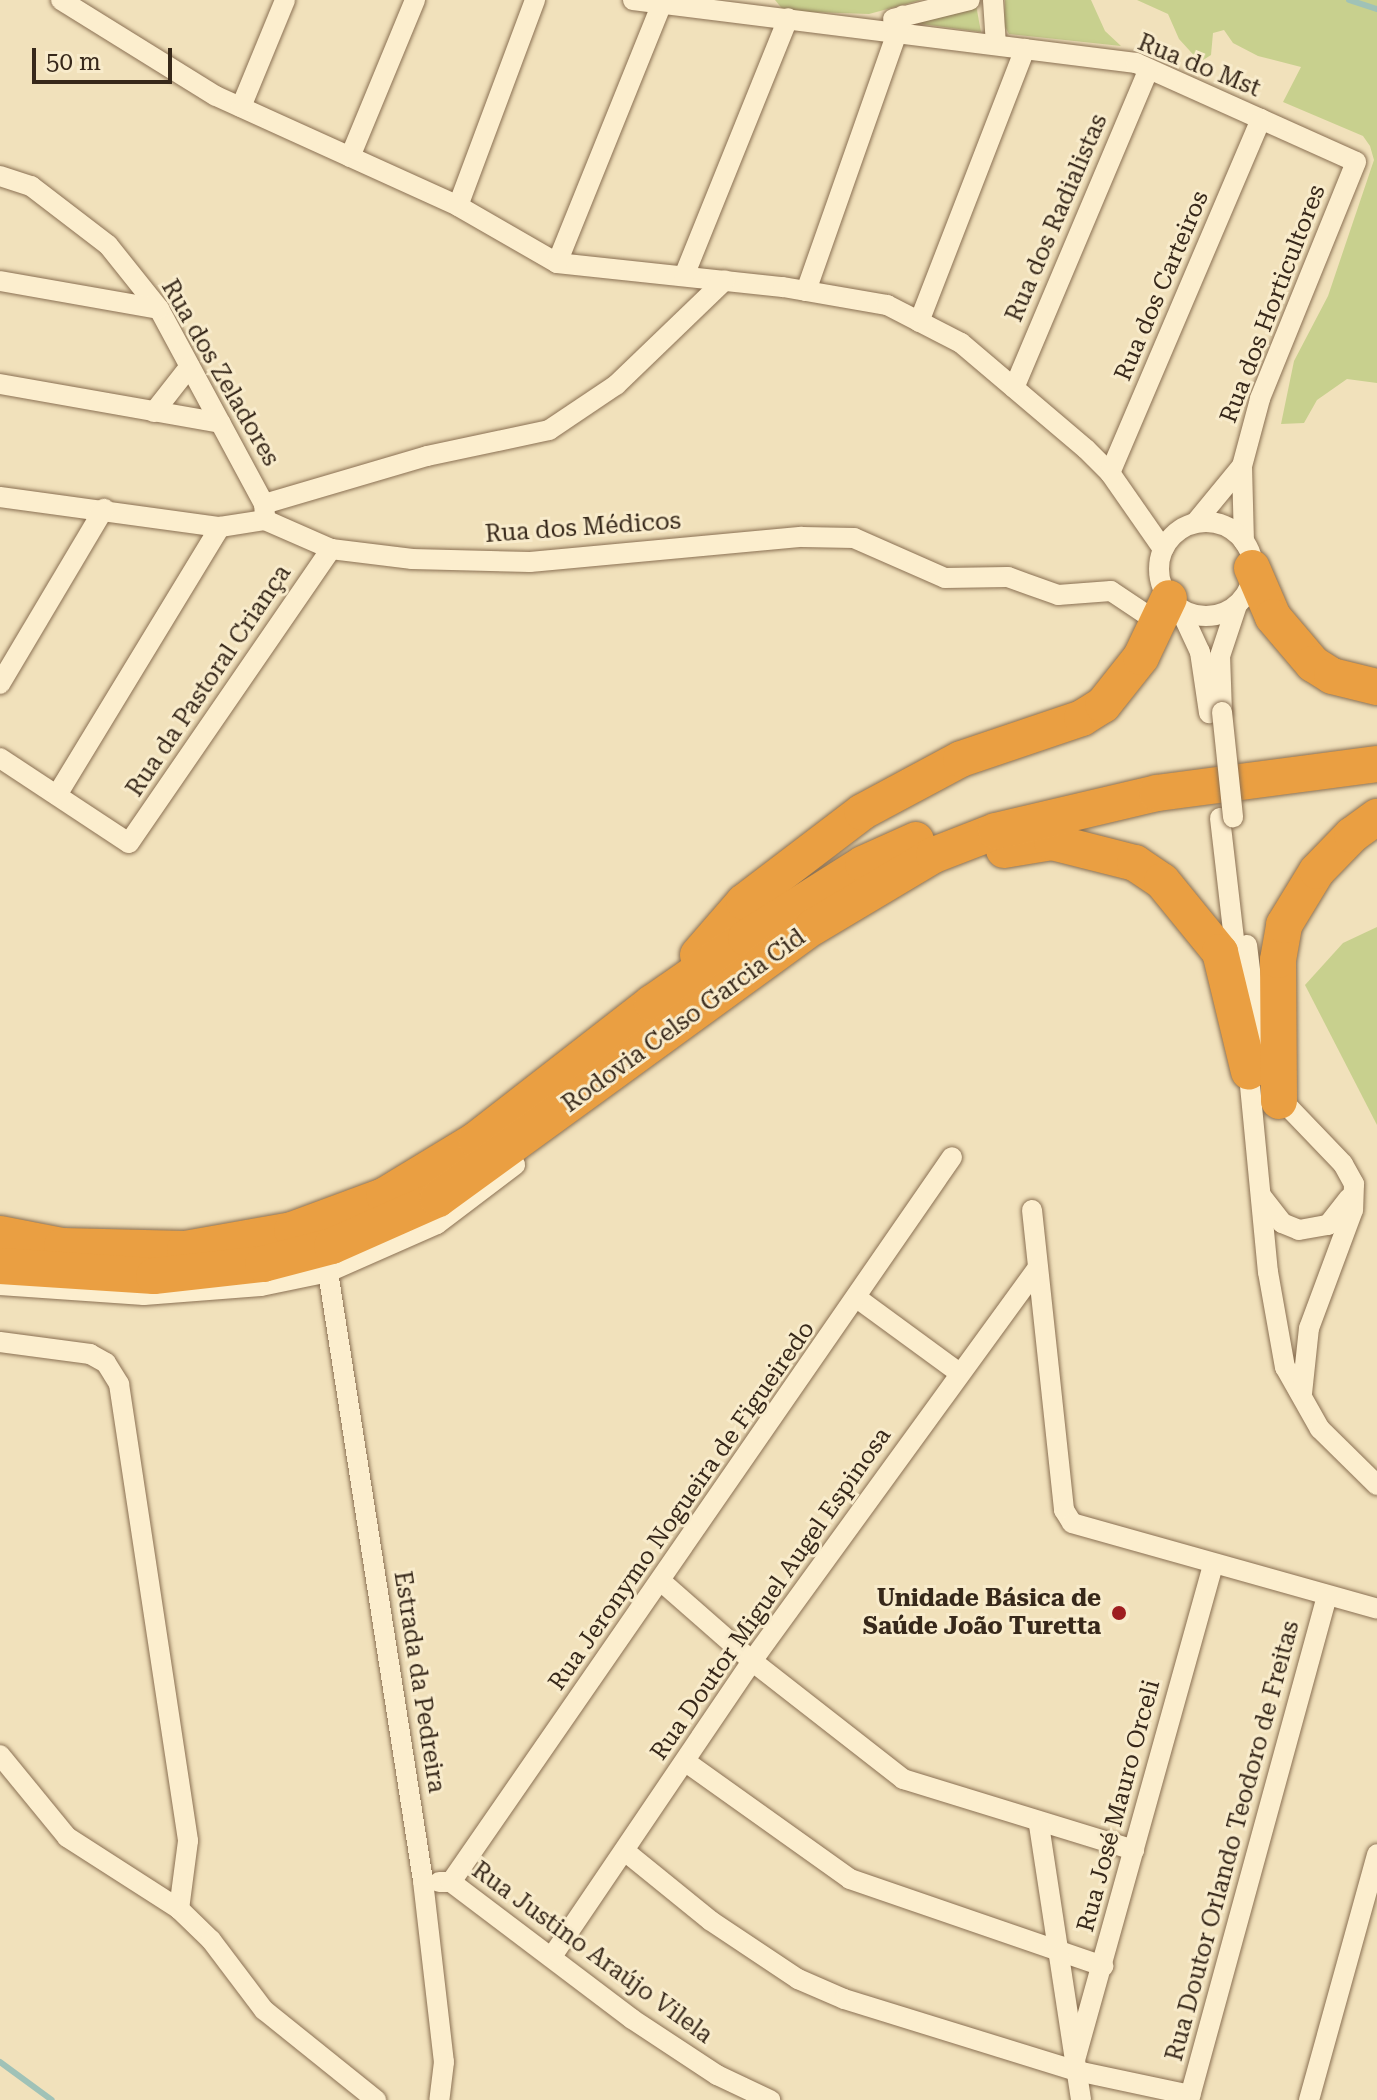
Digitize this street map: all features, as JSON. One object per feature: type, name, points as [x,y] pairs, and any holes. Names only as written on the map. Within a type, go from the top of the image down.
[{"type":"highway","points":[[1248,555],[1273,617],[1313,664],[1332,676],[1377,687]]},
{"type":"highway","points":[[652,1003],[744,902],[862,812],[961,759],[1082,718],[1103,705],[1141,657],[1168,609]]},
{"type":"highway","name":"Rodovia Celso Garcia Cid","points":[[0,1234],[62,1246],[185,1249],[292,1230],[384,1196],[476,1140],[652,1003],[863,864],[929,834],[1068,788],[1153,769],[1377,739]]},
{"type":"highway","name":"Rodovia Celso Garcia Cid","points":[[0,1266],[154,1276],[263,1264],[332,1246],[438,1199],[813,927],[934,855],[996,831],[1157,793],[1377,764]]},
{"type":"highway","points":[[1279,1101],[1278,960],[1284,925],[1317,871],[1352,835],[1377,817]]},
{"type":"highway","points":[[813,927],[999,851],[1052,842],[1135,863],[1192,912],[1220,952],[1249,1072]]},
{"type":"street","points":[[61,0],[241,107],[458,206],[557,263],[725,280],[887,305],[961,343],[1014,388],[1110,473],[1163,549]]},
{"type":"street","points":[[241,107],[285,0]]},
{"type":"street","points":[[350,157],[415,0]]},
{"type":"street","points":[[458,206],[535,0]]},
{"type":"street","name":"Rua do Mst","points":[[633,0],[863,28],[901,24],[996,45],[1149,69],[1356,162]]},
{"type":"street","points":[[806,291],[901,24],[970,0]]},
{"type":"street","points":[[993,0],[996,45]]},
{"type":"street","points":[[557,263],[662,3]]},
{"type":"street","points":[[684,276],[788,18]]},
{"type":"street","points":[[919,322],[1025,49]]},
{"type":"street","name":"Rua dos Radialistas","points":[[1014,388],[1149,69]]},
{"type":"street","name":"Rua dos Carteiros","points":[[1110,473],[1261,119]]},
{"type":"street","name":"Rua dos Horticultores","points":[[1248,555],[1242,466],[1260,399],[1356,162]]},
{"type":"street","name":"Rua dos Zeladores","points":[[0,176],[31,186],[108,245],[159,309],[221,423],[264,512]]},
{"type":"street","points":[[0,497],[220,527],[427,456],[549,430],[616,385],[725,280]]},
{"type":"street","points":[[0,281],[159,309]]},
{"type":"street","points":[[154,412],[190,366]]},
{"type":"street","points":[[0,384],[221,423]]},
{"type":"street","name":"Rua dos Horticultores","points":[[1195,523],[1242,466]]},
{"type":"street","points":[[0,684],[104,509]]},
{"type":"street","name":"Rua dos Médicos","points":[[264,512],[331,549],[412,559],[530,562],[802,537],[854,538],[945,578],[1008,577],[1058,595],[1111,591],[1168,609]]},
{"type":"street","points":[[1216,713],[1220,656],[1237,605],[1249,588],[1248,555],[1223,525],[1195,523],[1178,532],[1163,549],[1159,572],[1168,609],[1200,652],[1216,713],[1260,1193],[1276,1330],[1285,1367],[1327,1437],[1377,1485]]},
{"type":"street","points":[[0,758],[57,795],[220,527]]},
{"type":"street","name":"Rua da Pastoral Criança","points":[[57,795],[129,843],[331,549]]},
{"type":"street","points":[[1168,609],[1215,615],[1237,605]]},
{"type":"street","points":[[1227,817],[1261,1055],[1279,1101],[1343,1164],[1354,1184],[1353,1210],[1309,1328],[1302,1397]]},
{"type":"street","points":[[0,1285],[144,1295],[261,1286],[328,1272],[437,1224],[590,1109],[596,1085]]},
{"type":"street","name":"Rua Jeronymo Nogueira de Figueiredo","points":[[451,1882],[662,1582],[952,1157]]},
{"type":"street","points":[[1260,1193],[1282,1223],[1309,1230],[1335,1221],[1354,1184]]},
{"type":"street","points":[[1032,1210],[1068,1517],[1082,1530],[1377,1609]]},
{"type":"street","name":"Rua Doutor Miguel Augel Espinosa","points":[[553,1955],[626,1852],[752,1661],[958,1372],[1038,1268]]},
{"type":"street","name":"Estrada da Pedreira","points":[[328,1272],[423,1881],[444,2062],[439,2100]]},
{"type":"street","points":[[857,1298],[958,1372]]},
{"type":"street","points":[[0,1342],[90,1354],[106,1363],[119,1384],[188,1841],[179,1909]]},
{"type":"street","name":"Rua José Mauro Orceli","points":[[1076,2065],[1213,1565]]},
{"type":"street","points":[[662,1582],[752,1661],[903,1779],[1039,1825],[1134,1850]]},
{"type":"street","name":"Rua Doutor Orlando Teodoro de Freitas","points":[[1189,2098],[1327,1596]]},
{"type":"street","points":[[0,1755],[67,1837],[179,1909],[211,1940],[264,2010],[376,2100]]},
{"type":"street","points":[[686,1762],[850,1879],[1103,1966]]},
{"type":"street","points":[[1039,1825],[1081,2100]]},
{"type":"street","points":[[626,1852],[711,1921],[798,1979],[844,1999],[1189,2098]]},
{"type":"street","points":[[1309,2100],[1377,1854]]},
{"type":"street","name":"Rua Justino Araújo Vilela","points":[[423,1881],[451,1882],[553,1955],[632,2019],[717,2075],[770,2100]]},
{"type":"green space","points":[[775,0],[921,0],[869,14],[784,11]]},
{"type":"green space","points":[[1005,0],[1091,0],[1105,31],[1121,46],[1009,34],[1004,25]]},
{"type":"green space","points":[[1137,0],[1377,0],[1377,383],[1347,379],[1317,400],[1304,423],[1281,424],[1294,361],[1328,296],[1374,160],[1370,146],[1363,136],[1283,102],[1301,67],[1258,56],[1233,43],[1224,30],[1213,33],[1211,55],[1200,62],[1179,39],[1168,14]]},
{"type":"green space","points":[[976,5],[981,32],[914,23]]},
{"type":"green space","points":[[1377,927],[1377,1125],[1305,985],[1343,943]]},
{"type":"waterway","points":[[1349,0],[1377,9]]},
{"type":"waterway","points":[[0,2062],[52,2100]]},
{"type":"place","name":"Unidade Básica de Saúde João Turetta","points":[[1119,1613]]}]
